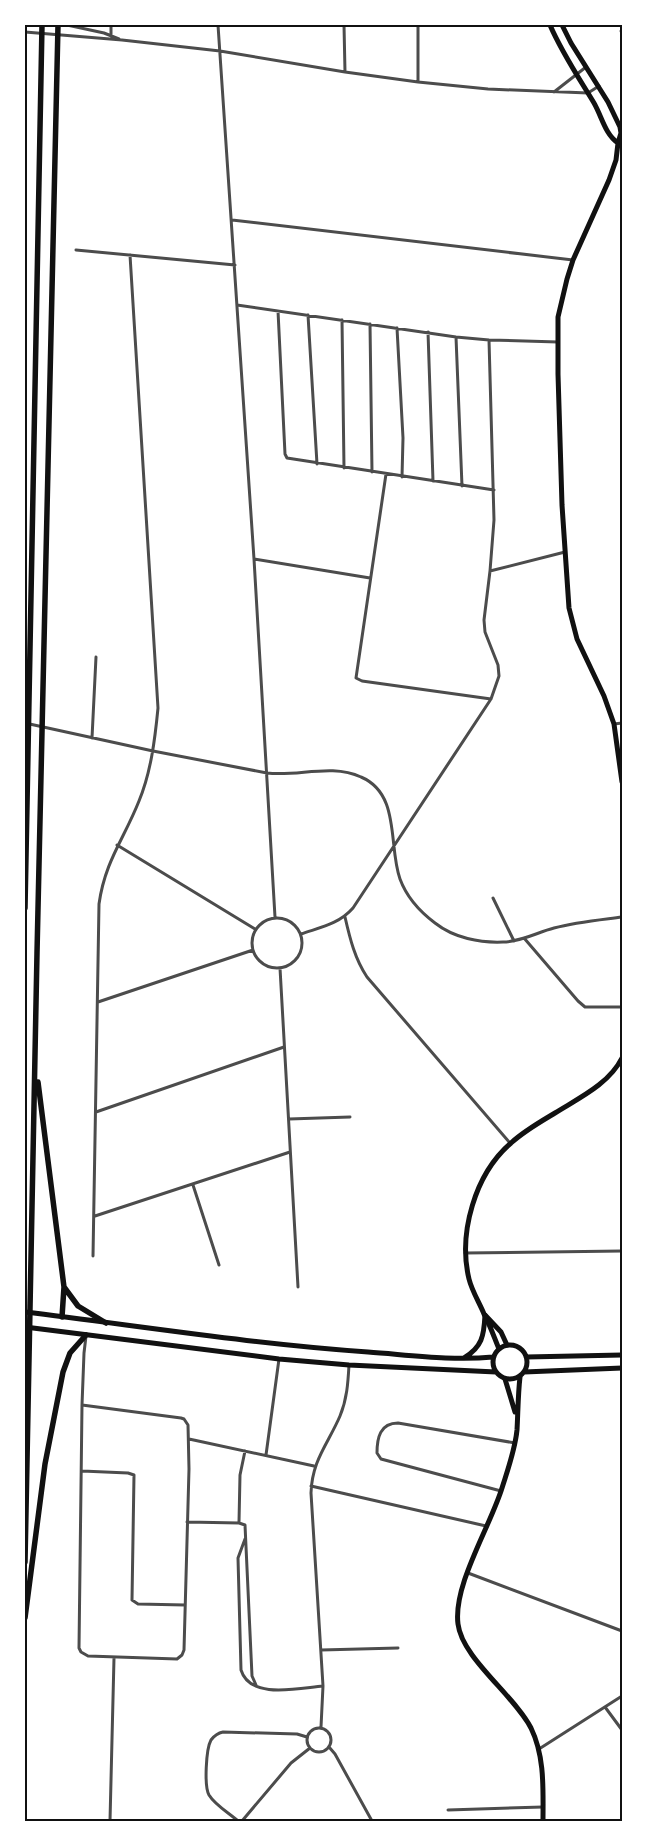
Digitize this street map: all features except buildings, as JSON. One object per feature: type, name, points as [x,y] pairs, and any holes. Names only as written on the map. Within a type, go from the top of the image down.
[{"type":"highway","points":[[25,908],[42,25]]},
{"type":"highway","points":[[25,1562],[58,25]]},
{"type":"highway","points":[[36,1064],[64,1287],[62,1316]]},
{"type":"highway","points":[[64,1287],[78,1306],[106,1323]]},
{"type":"highway","points":[[25,1618],[45,1464],[63,1372],[70,1353],[86,1335]]},
{"type":"main road","points":[[550,25],[556,39],[604,121],[610,138],[620,141]]},
{"type":"main road","points":[[562,25],[615,114],[621,133],[616,160],[609,180],[566,279],[558,317],[558,342],[562,506],[569,608],[577,639],[604,696],[614,724],[622,782]]},
{"type":"main road","points":[[499,1349],[469,1280],[465,1253],[469,1216],[482,1180],[510,1143],[535,1125],[599,1086],[620,1063],[622,1058]]},
{"type":"main road","points":[[25,1312],[308,1348],[462,1359],[493,1357]]},
{"type":"main road","points":[[485,1315],[496,1326],[507,1345]]},
{"type":"main road","points":[[462,1359],[473,1352],[481,1341],[484,1334],[485,1315]]},
{"type":"main road","points":[[25,1328],[279,1360],[496,1372],[506,1379],[520,1377]]},
{"type":"main road","points":[[496,1372],[493,1357],[499,1349],[507,1345],[520,1348],[526,1357],[527,1366],[520,1377],[515,1443],[502,1491],[461,1593],[457,1612],[458,1626],[463,1641],[471,1654],[520,1712],[530,1727],[539,1749],[542,1774],[543,1821]]},
{"type":"main road","points":[[526,1357],[622,1356]]},
{"type":"main road","points":[[524,1372],[622,1368]]},
{"type":"main road","points":[[506,1379],[517,1417]]},
{"type":"street","points":[[67,25],[122,40]]},
{"type":"street","points":[[111,25],[112,36]]},
{"type":"street","points":[[218,25],[254,559],[275,917]]},
{"type":"street","points":[[344,25],[345,72]]},
{"type":"street","points":[[418,25],[418,82]]},
{"type":"street","points":[[25,32],[220,51],[345,72],[488,89],[588,93],[599,86]]},
{"type":"street","points":[[553,93],[586,67]]},
{"type":"street","points":[[616,160],[622,164]]},
{"type":"street","points":[[232,220],[573,260]]},
{"type":"street","points":[[76,250],[235,265]]},
{"type":"street","points":[[93,1256],[99,904],[106,871],[140,800],[153,751],[158,693],[130,255]]},
{"type":"street","points":[[237,305],[456,337],[558,342]]},
{"type":"street","points":[[278,310],[285,454],[289,459],[494,490]]},
{"type":"street","points":[[308,315],[317,464]]},
{"type":"street","points":[[342,320],[344,468]]},
{"type":"street","points":[[370,324],[372,472]]},
{"type":"street","points":[[397,328],[402,429],[402,476]]},
{"type":"street","points":[[428,332],[433,481]]},
{"type":"street","points":[[456,337],[462,486]]},
{"type":"street","points":[[301,934],[336,922],[345,917],[353,908],[491,699],[499,676],[498,665],[485,632],[484,620],[494,520],[489,340]]},
{"type":"street","points":[[386,474],[356,678],[362,681],[491,699]]},
{"type":"street","points":[[490,571],[565,552]]},
{"type":"street","points":[[254,559],[370,578]]},
{"type":"street","points":[[92,738],[96,658]]},
{"type":"street","points":[[25,723],[153,751],[267,773],[282,775],[320,770],[344,772],[362,777],[376,788],[390,814],[400,879],[410,898],[422,913],[441,928],[462,938],[483,941],[514,941],[557,927],[622,917]]},
{"type":"street","points":[[614,724],[622,724]]},
{"type":"street","points":[[117,845],[256,929]]},
{"type":"street","points":[[493,898],[514,941]]},
{"type":"street","points":[[275,917],[292,922],[301,934],[302,947],[298,956],[291,963],[280,968],[270,967],[262,963],[253,950],[252,941],[256,929],[263,922],[275,917]]},
{"type":"street","points":[[345,917],[354,952],[359,965],[367,977],[510,1143]]},
{"type":"street","points":[[524,938],[585,1007],[622,1006]]},
{"type":"street","points":[[98,1002],[253,950]]},
{"type":"street","points":[[280,968],[298,1287]]},
{"type":"street","points":[[96,1112],[284,1047]]},
{"type":"street","points":[[288,1119],[350,1117]]},
{"type":"street","points":[[95,1216],[290,1152]]},
{"type":"street","points":[[193,1184],[219,1265]]},
{"type":"street","points":[[465,1253],[622,1251]]},
{"type":"street","points":[[82,1405],[181,1418],[188,1425],[184,1650],[180,1658],[174,1660],[88,1656],[81,1652],[79,1648],[82,1405],[86,1335]]},
{"type":"street","points":[[266,1455],[279,1360]]},
{"type":"street","points":[[321,1728],[323,1686],[311,1486],[314,1466],[342,1409],[348,1391],[349,1365]]},
{"type":"street","points":[[502,1491],[382,1459],[377,1453],[379,1434],[390,1423],[398,1423],[515,1443]]},
{"type":"street","points":[[189,1439],[314,1466]]},
{"type":"street","points":[[239,1523],[240,1475],[245,1451]]},
{"type":"street","points":[[82,1471],[128,1473],[134,1475],[132,1600],[138,1604],[185,1605]]},
{"type":"street","points":[[311,1486],[488,1526]]},
{"type":"street","points":[[187,1522],[239,1523],[245,1526],[252,1676],[256,1686]]},
{"type":"street","points":[[245,1539],[238,1558],[240,1670],[248,1682],[268,1690],[323,1686]]},
{"type":"street","points":[[468,1573],[622,1631]]},
{"type":"street","points":[[321,1650],[398,1648]]},
{"type":"street","points":[[110,1821],[114,1658]]},
{"type":"street","points":[[539,1749],[622,1696]]},
{"type":"street","points":[[605,1707],[622,1730]]},
{"type":"street","points":[[314,1728],[321,1728],[331,1735],[331,1743],[329,1747],[320,1752],[310,1748],[307,1737],[314,1728]]},
{"type":"street","points":[[307,1737],[297,1734],[218,1733],[212,1739],[207,1752],[207,1791],[212,1799],[240,1821],[292,1763],[310,1748]]},
{"type":"street","points":[[329,1747],[335,1754],[372,1821]]},
{"type":"street","points":[[448,1810],[543,1807]]}]
